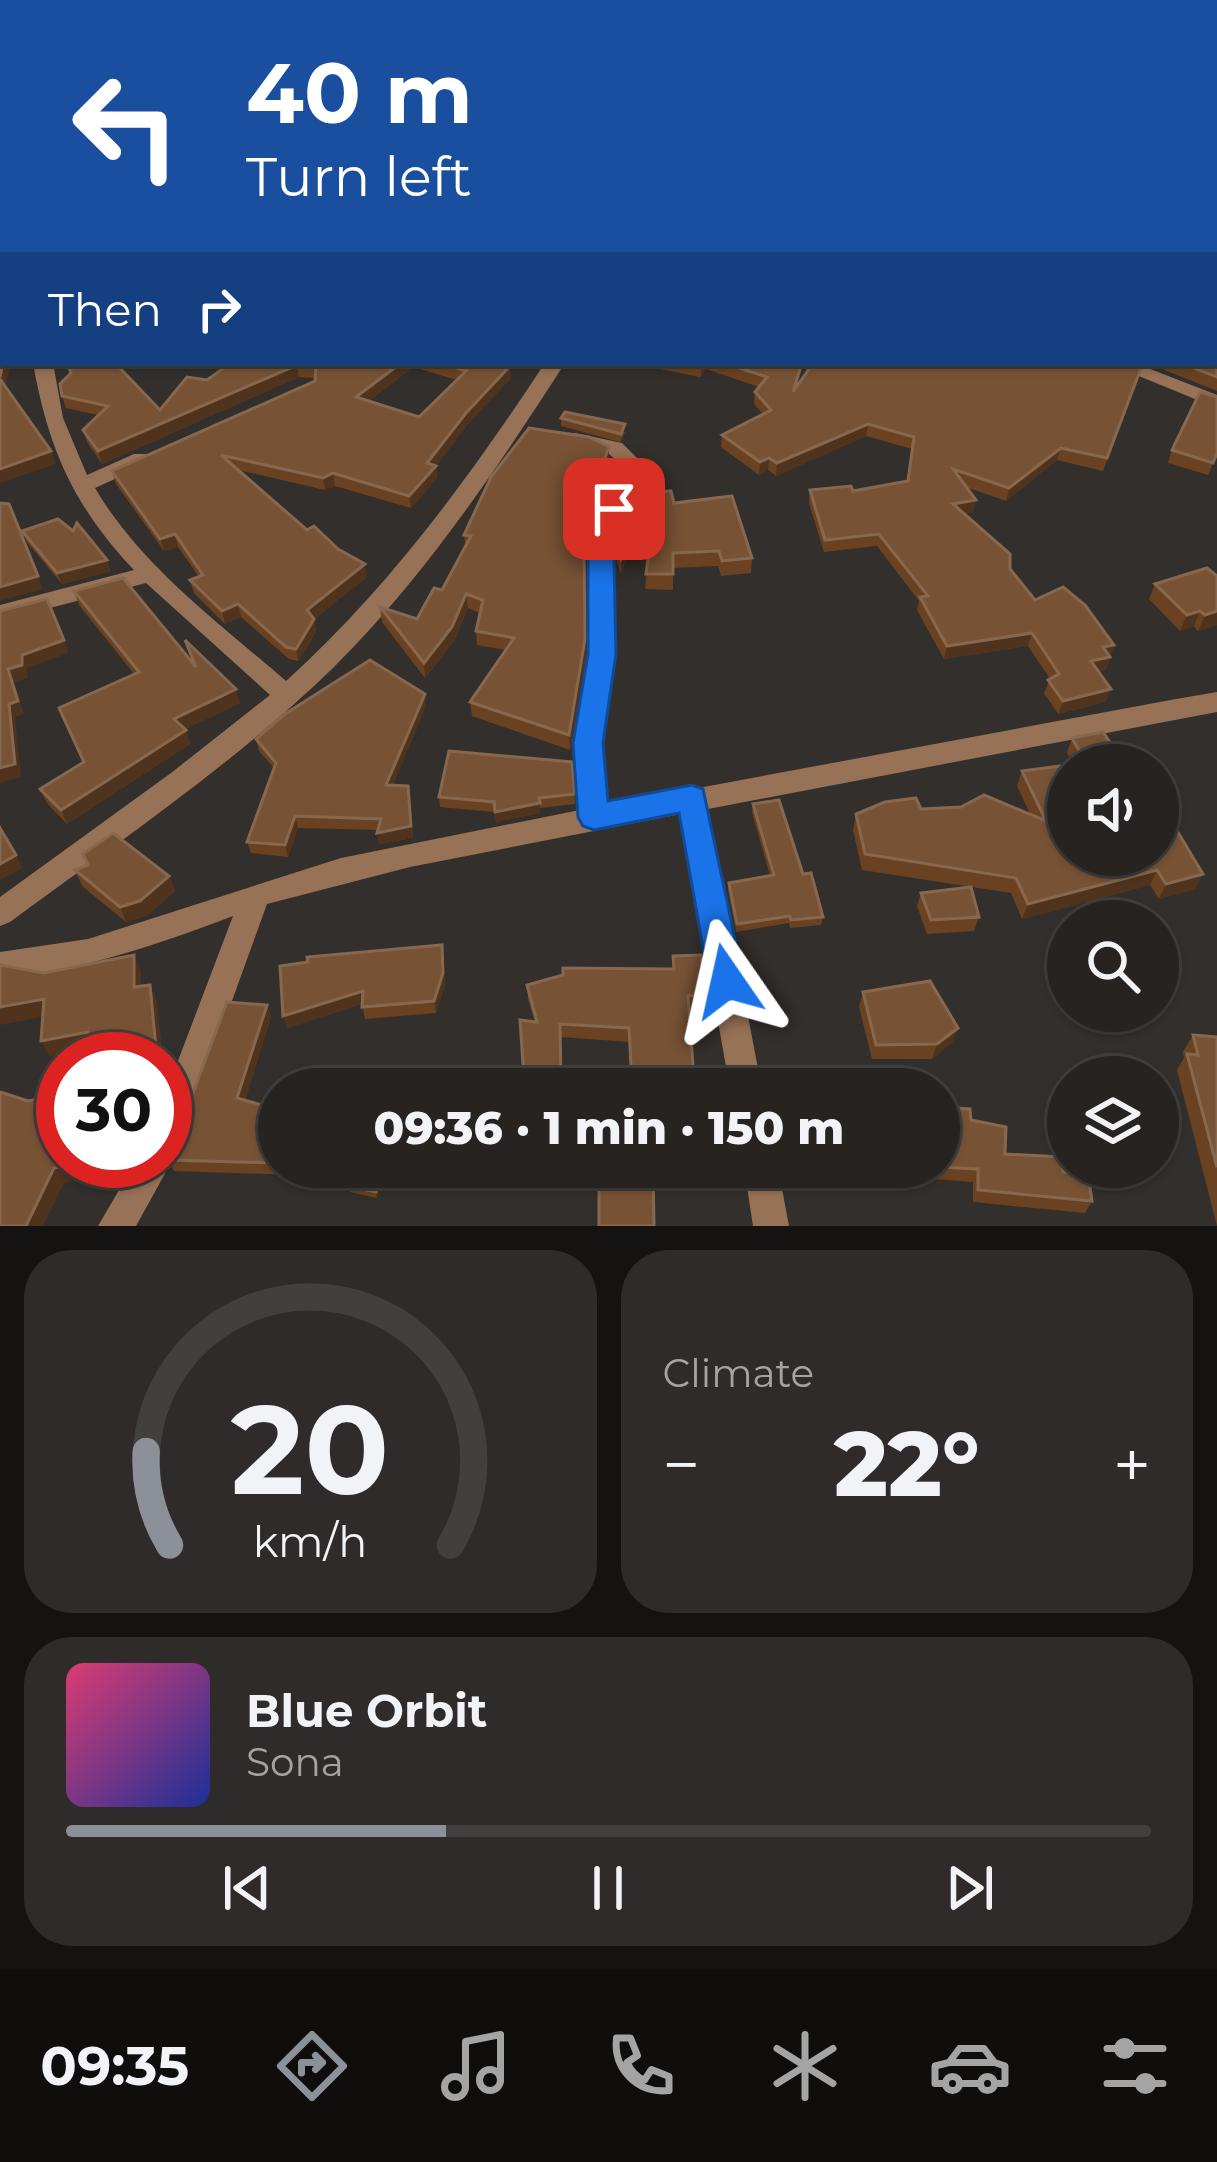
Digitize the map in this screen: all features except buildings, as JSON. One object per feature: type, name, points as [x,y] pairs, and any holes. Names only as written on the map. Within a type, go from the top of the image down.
[{"type":"street","points":[[44,366],[55,435],[112,537],[286,695]]},
{"type":"street","points":[[0,913],[286,695],[349,634],[440,529],[536,432],[554,366]]},
{"type":"street","points":[[1125,366],[1217,402]]},
{"type":"street","points":[[536,432],[595,442],[628,455],[607,520],[601,561],[602,654],[588,743],[594,817]]},
{"type":"street","points":[[80,487],[166,448]]},
{"type":"street","points":[[0,613],[150,574]]},
{"type":"street","points":[[0,965],[77,956],[335,871],[692,798],[895,764],[1110,716],[1217,701]]},
{"type":"street","points":[[692,798],[742,1068]]},
{"type":"street","points":[[192,1066],[255,896]]},
{"type":"street","points":[[116,1226],[139,1188]]},
{"type":"street","points":[[764,1188],[771,1226]]},
{"type":"route","points":[[614,509],[607,520],[601,561],[602,654],[588,743],[594,817],[692,798],[727,981]]}]
